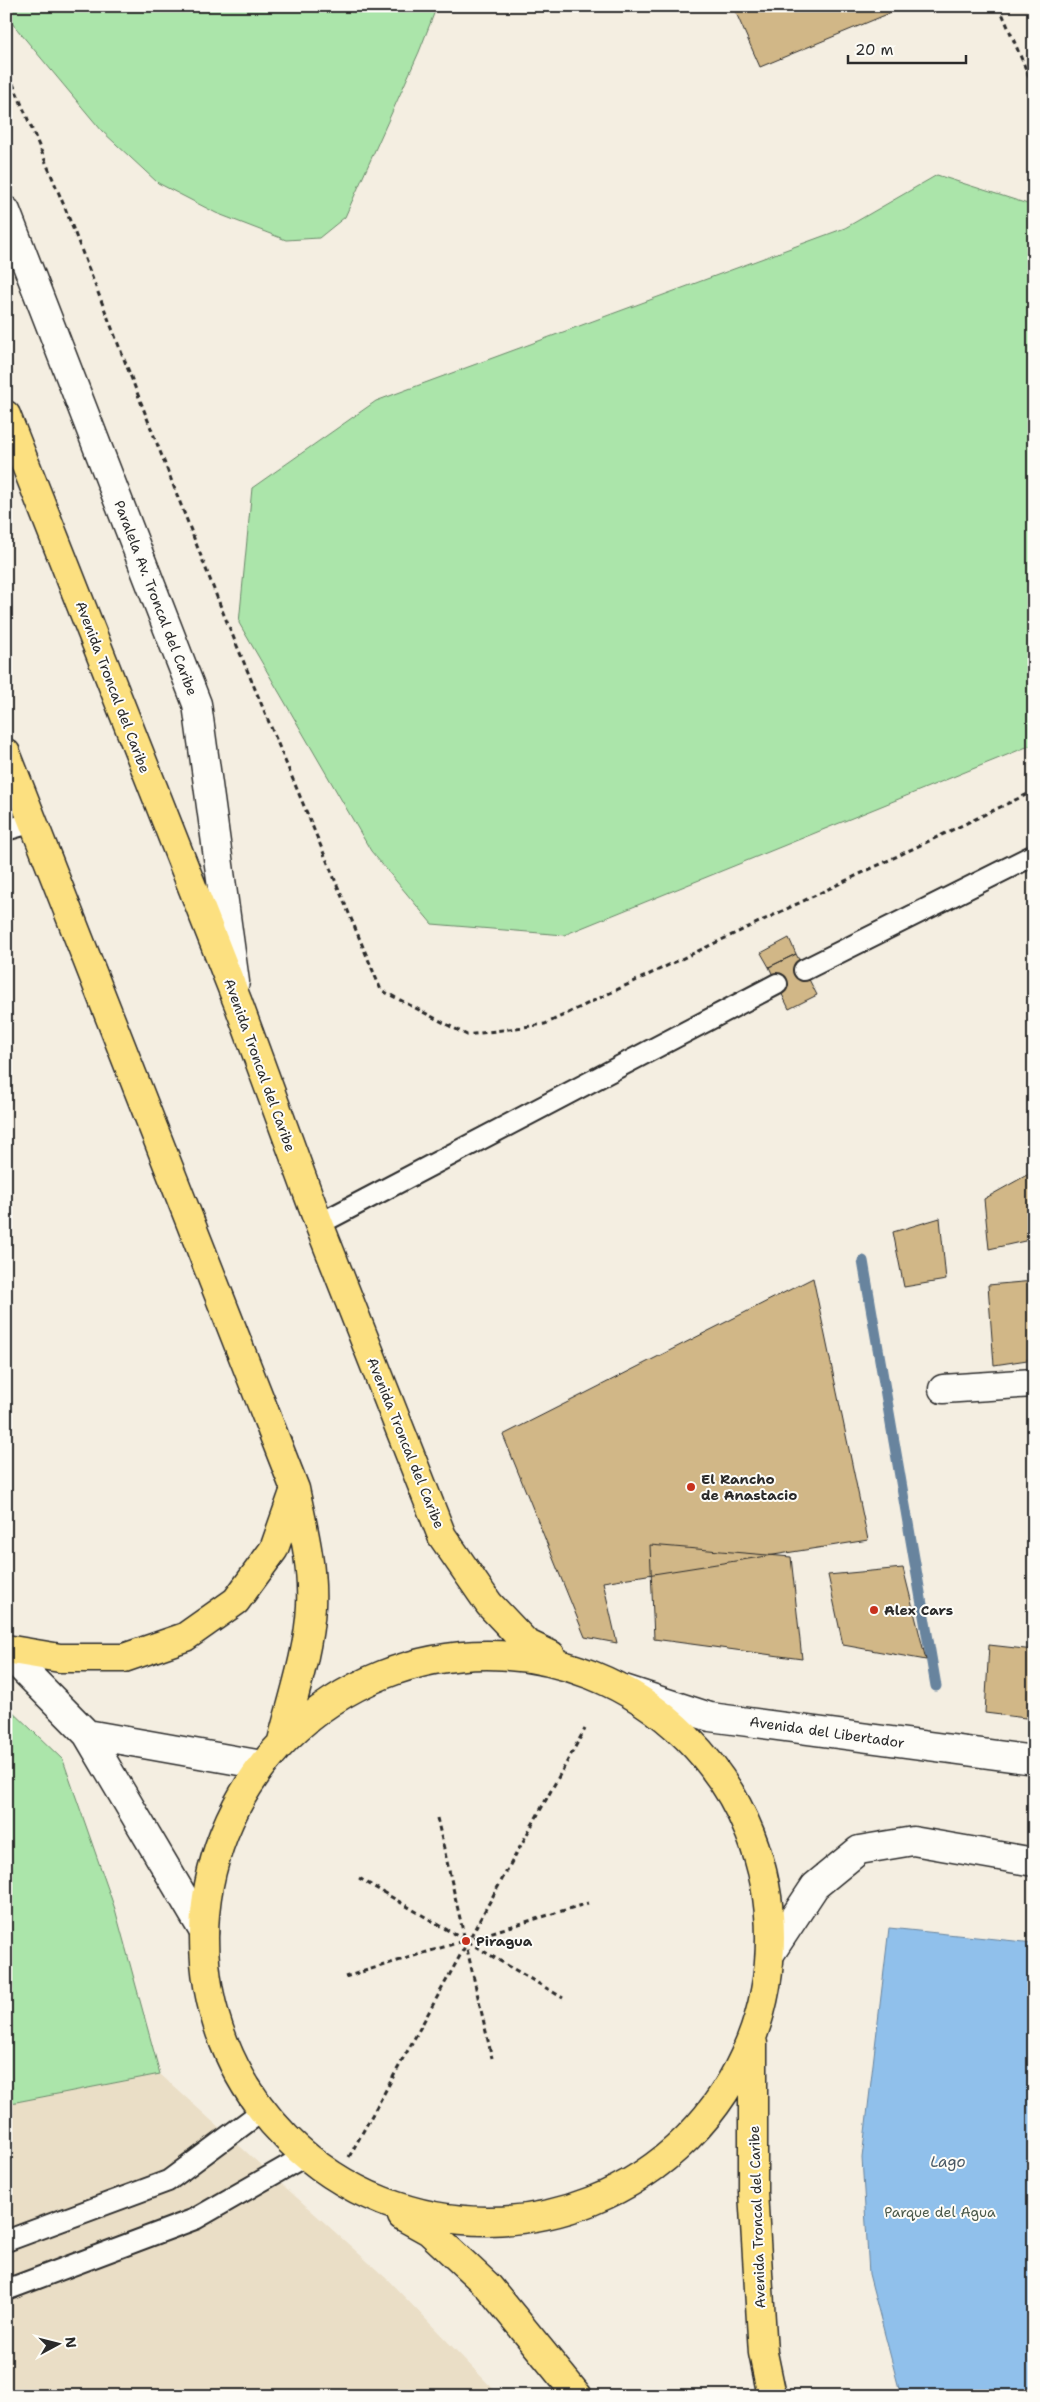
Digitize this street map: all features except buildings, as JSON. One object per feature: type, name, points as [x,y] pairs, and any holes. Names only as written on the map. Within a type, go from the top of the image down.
[{"type":"highway","name":"Avenida Troncal del Caribe","points":[[6,414],[238,1003],[319,1224],[442,1536],[489,1604],[526,1643],[577,1668]]},
{"type":"highway","points":[[6,753],[295,1489],[308,1548],[311,1606],[302,1662],[282,1741]]},
{"type":"highway","points":[[6,1650],[60,1658],[124,1658],[185,1637],[236,1601],[274,1549],[295,1489]]},
{"type":"highway","points":[[346,2185],[403,2210],[463,2222],[524,2220],[584,2206],[639,2178],[687,2140],[726,2092],[753,2037],[764,1996],[770,1954],[767,1901],[756,1850],[735,1800],[705,1757],[668,1719],[624,1689],[577,1668],[516,1655],[472,1654],[419,1661],[368,1679],[330,1701],[282,1741],[262,1765],[231,1816],[212,1873],[204,1932],[210,1997],[230,2057],[262,2111],[304,2156],[346,2185],[429,2231],[490,2287],[578,2396]]},
{"type":"highway","name":"Avenida Troncal del Caribe","points":[[753,2037],[754,2201],[763,2353],[772,2396]]},
{"type":"street","name":"Paralela Av. Troncal del Caribe","points":[[6,211],[197,704],[238,1003]]},
{"type":"street","points":[[943,1389],[1034,1383]]},
{"type":"street","points":[[6,1650],[87,1734],[204,1932]]},
{"type":"street","name":"Avenida del Libertador","points":[[624,1689],[710,1717],[1034,1760]]},
{"type":"street","points":[[87,1734],[262,1765]]},
{"type":"street","points":[[770,1954],[815,1886],[859,1850],[913,1841],[1034,1862]]},
{"type":"lane","points":[[6,830],[34,822]]},
{"type":"lane","points":[[804,970],[1034,856]]},
{"type":"lane","points":[[319,1224],[777,984]]},
{"type":"lane","points":[[6,2240],[168,2181],[262,2111]]},
{"type":"lane","points":[[6,2290],[195,2219],[304,2156]]},
{"type":"path","points":[[999,6],[1034,88]]},
{"type":"path","points":[[6,67],[65,208],[222,610],[381,990],[467,1035],[545,1024],[1034,791]]},
{"type":"path","points":[[348,2157],[585,1729]]},
{"type":"path","points":[[437,1818],[492,2058]]},
{"type":"path","points":[[360,1878],[563,1998]]},
{"type":"path","points":[[345,1977],[588,1903]]},
{"type":"shaded area","points":[[160,2074],[388,2280],[500,2396],[6,2396],[6,2104]]},
{"type":"green space","points":[[6,6],[437,6],[419,52],[345,217],[319,238],[286,240],[216,213],[158,183],[102,131],[6,16]]},
{"type":"green space","points":[[937,175],[1034,206],[1034,744],[564,935],[432,924],[371,851],[239,623],[252,488],[376,401],[845,228]]},
{"type":"green space","points":[[6,1705],[63,1760],[115,1909],[160,2074],[6,2104]]},
{"type":"water","name":"Lago","points":[[889,1928],[1034,1943],[1034,2396],[901,2396],[869,2274],[862,2158]]},
{"type":"waterway","points":[[863,1261],[936,1686]]},
{"type":"place","name":"El Rancho de Anastacio","points":[[691,1487]]},
{"type":"place","name":"Alex Cars","points":[[874,1610]]},
{"type":"place","name":"Piragua","points":[[466,1941]]},
{"type":"park label","name":"Parque del Agua","points":[[940,2212]]}]
